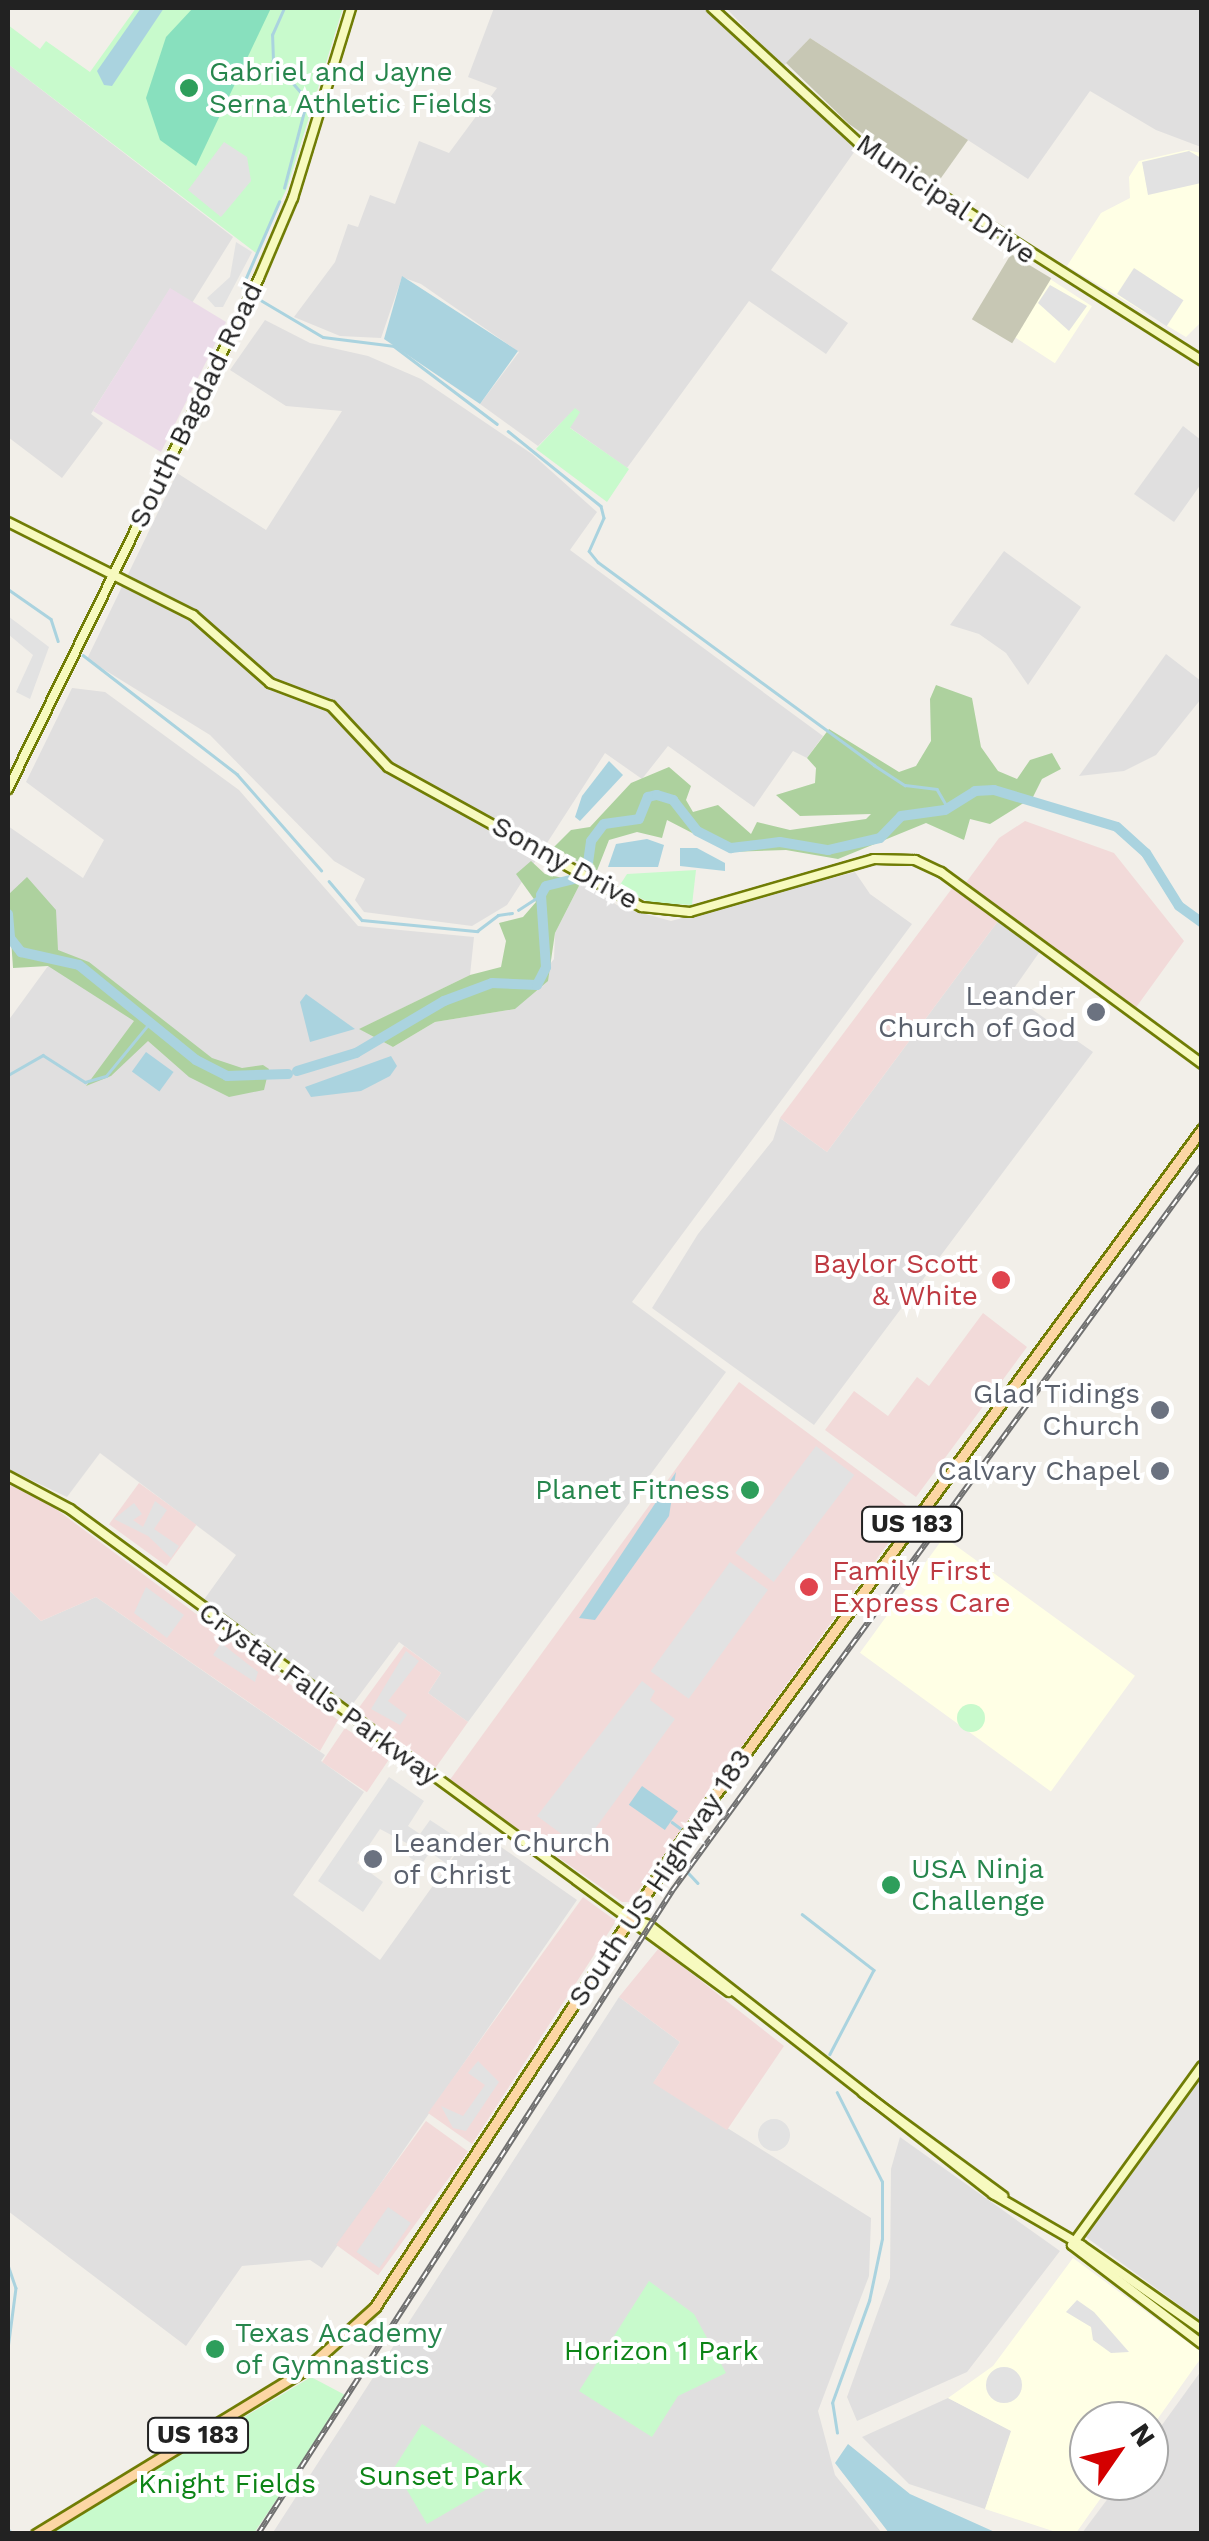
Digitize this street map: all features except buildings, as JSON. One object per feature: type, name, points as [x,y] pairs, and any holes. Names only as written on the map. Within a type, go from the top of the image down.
[{"type":"main road","name":"South Bagdad Road","points":[[8,789],[259,278],[293,198],[352,8]]},
{"type":"main road","name":"Municipal Drive","points":[[712,8],[859,143],[1202,362]]},
{"type":"main road","name":"Sonny Drive","points":[[8,522],[193,614],[270,682],[331,706],[388,767],[642,907],[690,912],[863,861],[915,860],[941,872],[1202,1064]]},
{"type":"main road","name":"South US Highway 183","points":[[36,2534],[306,2369],[354,2328],[392,2285],[629,1917],[1202,1129]]},
{"type":"main road","name":"Crystal Falls Parkway","points":[[8,1476],[70,1509],[1072,2245]]},
{"type":"main road","points":[[1072,2245],[1202,2066]]},
{"type":"main road","points":[[1072,2245],[1202,2330]]},
{"type":"main road","points":[[1072,2245],[1202,2344]]},
{"type":"shaded area","points":[[494,8],[705,8],[857,148],[771,270],[848,323],[826,354],[749,301],[627,468],[569,427],[575,409],[538,446],[480,404],[519,352],[421,284],[402,277],[381,338],[340,336],[294,317],[335,262],[348,224],[358,227],[370,195],[395,204],[419,141],[449,153],[497,88],[468,77]]},
{"type":"shaded area","points":[[726,8],[1201,8],[1201,147],[1156,130],[1090,91],[1028,179],[810,38],[783,67]]},
{"type":"shaded area","points":[[810,38],[968,140],[936,185],[849,124],[786,63]]},
{"type":"shaded area","points":[[8,64],[233,237],[192,303],[170,289],[91,414],[103,423],[62,478],[8,437]]},
{"type":"shaded area","points":[[224,142],[247,157],[251,181],[221,217],[188,190]]},
{"type":"shaded area","points":[[1187,150],[1201,153],[1201,322],[1186,337],[1067,266],[1101,213],[1130,198],[1129,177],[1139,161]]},
{"type":"shaded area","points":[[1189,151],[1201,158],[1201,183],[1148,195],[1142,162]]},
{"type":"shaded area","points":[[236,242],[252,252],[223,307],[215,307],[207,298],[230,277]]},
{"type":"shaded area","points":[[1011,254],[1051,278],[1012,343],[972,319]]},
{"type":"shaded area","points":[[1134,268],[1183,300],[1167,326],[1117,294]]},
{"type":"shaded area","points":[[1050,279],[1092,306],[1055,363],[1013,336]]},
{"type":"shaded area","points":[[1050,285],[1087,306],[1069,331],[1038,303]]},
{"type":"shaded area","points":[[170,288],[226,322],[161,452],[93,411]]},
{"type":"shaded area","points":[[265,320],[310,343],[368,356],[421,379],[532,454],[597,512],[570,550],[823,736],[807,758],[793,751],[754,807],[668,746],[642,779],[605,753],[507,905],[472,926],[364,912],[355,900],[365,879],[334,861],[210,735],[87,659],[177,473],[266,530],[342,411],[286,406],[230,370]]},
{"type":"shaded area","points":[[1183,426],[1201,440],[1201,484],[1174,522],[1134,494]]},
{"type":"shaded area","points":[[1004,551],[1081,607],[1028,685],[1006,653],[979,634],[950,625]]},
{"type":"shaded area","points":[[8,616],[49,647],[30,699],[16,692],[33,655],[8,634]]},
{"type":"shaded area","points":[[1166,654],[1201,681],[1201,699],[1156,755],[1124,771],[1079,776]]},
{"type":"shaded area","points":[[72,688],[105,692],[239,790],[358,926],[474,937],[470,975],[360,1029],[393,1047],[435,1022],[515,1009],[554,959],[555,933],[581,882],[620,907],[671,921],[855,872],[870,894],[912,924],[632,1302],[726,1372],[468,1722],[428,1693],[441,1673],[399,1642],[349,1709],[274,1655],[203,1601],[236,1555],[100,1453],[67,1497],[8,1469],[8,1021],[48,966],[8,930],[8,826],[83,878],[104,840],[26,782]]},
{"type":"shaded area","points":[[1025,821],[1114,853],[1184,941],[1132,1013],[1001,917],[827,1152],[780,1118],[956,883],[965,884],[999,838]]},
{"type":"shaded area","points":[[1001,917],[1043,947],[1010,994],[1093,1052],[814,1425],[652,1308],[698,1234],[773,1140],[780,1118],[827,1152]]},
{"type":"shaded area","points":[[983,1313],[1027,1347],[916,1497],[825,1430],[854,1391],[888,1416],[917,1377],[929,1386]]},
{"type":"shaded area","points":[[739,1382],[912,1510],[630,1902],[622,1902],[449,1781]]},
{"type":"shaded area","points":[[816,1446],[854,1475],[774,1582],[735,1553]]},
{"type":"shaded area","points":[[139,1483],[196,1525],[166,1566],[109,1524]]},
{"type":"shaded area","points":[[8,1484],[52,1506],[338,1720],[320,1751],[96,1597],[41,1621],[8,1589]]},
{"type":"shaded area","points":[[155,1501],[167,1510],[154,1529],[179,1546],[171,1558],[148,1536],[114,1519],[134,1503],[142,1514],[133,1520],[143,1527]]},
{"type":"shaded area","points":[[944,1537],[1135,1676],[1051,1791],[860,1653]]},
{"type":"shaded area","points":[[730,1562],[768,1590],[689,1699],[651,1671]]},
{"type":"shaded area","points":[[146,1587],[184,1615],[167,1638],[134,1613]]},
{"type":"shaded area","points":[[8,1589],[41,1621],[96,1597],[325,1755],[321,1761],[364,1792],[293,1895],[380,1960],[474,1828],[577,1900],[322,2268],[310,2260],[242,2266],[186,2346],[8,2211]]},
{"type":"shaded area","points":[[221,1643],[258,1672],[255,1682],[213,1655]]},
{"type":"shaded area","points":[[404,1646],[441,1673],[428,1693],[468,1722],[434,1770],[355,1713]]},
{"type":"shaded area","points":[[406,1651],[419,1661],[388,1701],[407,1715],[400,1725],[371,1709]]},
{"type":"shaded area","points":[[642,1681],[655,1691],[650,1700],[675,1719],[581,1848],[570,1853],[561,1846],[567,1838],[537,1816]]},
{"type":"shaded area","points":[[345,1728],[390,1758],[367,1792],[322,1762]]},
{"type":"shaded area","points":[[389,1777],[424,1801],[408,1826],[420,1834],[430,1820],[462,1841],[447,1864],[430,1852],[421,1865],[409,1857],[414,1847],[380,1829],[357,1863],[383,1882],[363,1912],[318,1881]]},
{"type":"shaded area","points":[[583,1897],[616,1921],[472,2144],[428,2113]]},
{"type":"shaded area","points":[[659,1948],[784,2046],[727,2130],[653,2083],[680,2042],[619,1997]]},
{"type":"shaded area","points":[[619,1997],[680,2042],[654,2082],[871,2218],[869,2276],[818,2411],[835,2475],[882,2533],[272,2534]]},
{"type":"shaded area","points":[[478,2061],[499,2082],[466,2131],[453,2128],[441,2106],[463,2116],[485,2085],[468,2073]]},
{"type":"shaded area","points":[[1201,2071],[1201,2321],[1083,2235]]},
{"type":"shaded area","points":[[774,2119],[785,2124],[790,2135],[785,2146],[774,2151],[763,2146],[758,2135],[763,2124]]},
{"type":"shaded area","points":[[426,2121],[468,2152],[378,2275],[336,2245]]},
{"type":"shaded area","points":[[900,2137],[1060,2251],[967,2372],[857,2421],[847,2397],[890,2278],[891,2169]]},
{"type":"shaded area","points":[[388,2207],[411,2223],[379,2268],[356,2252]]},
{"type":"shaded area","points":[[1073,2258],[1201,2352],[1201,2358],[1169,2403],[1069,2401],[1069,2501],[1099,2501],[1076,2533],[1059,2533],[985,2509],[1011,2431],[948,2398],[993,2366]]},
{"type":"shaded area","points":[[1077,2300],[1094,2312],[1129,2352],[1111,2353],[1093,2340],[1091,2327],[1066,2312]]},
{"type":"shaded area","points":[[1004,2367],[1017,2372],[1022,2385],[1017,2398],[1004,2403],[991,2398],[986,2385],[991,2372]]},
{"type":"shaded area","points":[[1201,2371],[1201,2533],[1082,2533],[1106,2501],[1169,2501],[1169,2415]]},
{"type":"shaded area","points":[[948,2398],[1012,2431],[985,2509],[909,2484],[862,2437]]},
{"type":"green space","points":[[136,8],[343,8],[287,188],[256,253],[8,64],[8,25],[40,49],[46,41],[90,72]]},
{"type":"green space","name":"Gabriel and Jayne Serna Athletic Fields","points":[[193,8],[271,8],[196,166],[160,140],[146,98],[166,37]]},
{"type":"green space","points":[[575,408],[580,412],[570,428],[629,469],[607,502],[536,449]]},
{"type":"green space","points":[[936,685],[972,698],[981,747],[998,771],[1017,779],[1030,760],[1052,753],[1061,769],[1042,779],[1033,797],[990,824],[970,819],[964,840],[926,823],[838,859],[786,850],[729,852],[667,820],[662,838],[637,832],[609,840],[596,873],[554,847],[571,830],[590,827],[631,783],[669,767],[691,786],[686,800],[693,812],[718,805],[751,834],[757,822],[790,830],[866,819],[871,814],[800,816],[776,795],[815,783],[816,768],[807,758],[829,729],[899,772],[916,766],[931,741],[930,699]]},
{"type":"green space","points":[[531,861],[545,874],[581,882],[555,933],[548,981],[515,1009],[435,1022],[393,1047],[359,1029],[470,975],[501,967],[506,941],[499,923],[523,917],[536,902],[516,874]]},
{"type":"green space","points":[[696,870],[692,905],[651,903],[618,888],[627,874]]},
{"type":"green space","points":[[27,877],[56,910],[58,950],[89,962],[212,1058],[242,1068],[263,1065],[269,1069],[264,1090],[229,1097],[189,1077],[148,1041],[111,1076],[86,1086],[134,1021],[48,966],[13,968],[8,895]]},
{"type":"green space","points":[[971,1704],[981,1708],[985,1718],[981,1728],[971,1732],[961,1728],[957,1718],[961,1708]]},
{"type":"green space","name":"Horizon 1 Park","points":[[649,2281],[694,2314],[726,2373],[678,2396],[652,2437],[579,2391]]},
{"type":"green space","name":"Knight Fields","points":[[311,2377],[347,2396],[254,2533],[51,2533]]},
{"type":"green space","name":"Sunset Park","points":[[422,2424],[506,2478],[427,2524],[394,2468]]},
{"type":"water","points":[[141,8],[164,8],[112,86],[104,85],[97,71]]},
{"type":"water","points":[[402,276],[518,351],[480,404],[384,339]]},
{"type":"water","points":[[609,761],[623,775],[580,821],[575,817],[582,796]]},
{"type":"water","points":[[647,839],[664,845],[658,867],[608,867],[616,844]]},
{"type":"water","points":[[680,848],[697,848],[725,863],[725,871],[680,866]]},
{"type":"water","points":[[306,994],[355,1029],[310,1042],[300,1002]]},
{"type":"water","points":[[146,1052],[174,1072],[159,1091],[132,1071]]},
{"type":"water","points":[[391,1056],[397,1066],[390,1076],[361,1091],[311,1097],[305,1087]]},
{"type":"water","points":[[676,1472],[669,1516],[595,1620],[579,1618]]},
{"type":"water","points":[[642,1786],[678,1811],[665,1830],[629,1805]]},
{"type":"water","points":[[848,2444],[910,2494],[997,2533],[889,2533],[835,2463]]},
{"type":"waterway","points":[[284,8],[272,35],[273,61],[307,100],[284,188]]},
{"type":"waterway","points":[[242,287],[279,202]]},
{"type":"waterway","points":[[259,299],[323,337],[394,346],[497,424]]},
{"type":"waterway","points":[[508,431],[601,506],[604,518],[589,551],[598,562],[874,765],[905,785],[937,789],[948,808]]},
{"type":"waterway","points":[[8,589],[51,619],[58,641]]},
{"type":"waterway","points":[[83,655],[237,774],[321,870]]},
{"type":"waterway","points":[[587,870],[591,841],[604,824],[639,819],[648,797],[657,795],[673,800],[697,831],[731,848],[780,842],[828,850],[880,838],[901,816],[945,810],[975,791],[994,790],[1117,827],[1146,853],[1179,906],[1202,923]]},
{"type":"waterway","points":[[297,1071],[356,1053],[444,1001],[492,983],[537,985],[546,967],[541,895],[546,886],[578,878]]},
{"type":"waterway","points":[[329,881],[362,920],[477,931],[498,915],[512,913]]},
{"type":"waterway","points":[[518,910],[541,895]]},
{"type":"waterway","points":[[8,914],[10,938],[21,952],[79,965],[196,1060],[227,1076],[288,1074]]},
{"type":"waterway","points":[[8,1075],[43,1055],[85,1082],[106,1076],[152,1020]]},
{"type":"waterway","points":[[672,1822],[680,1828]]},
{"type":"waterway","points":[[694,1839],[682,1866],[698,1883]]},
{"type":"waterway","points":[[802,1914],[874,1970],[830,2054]]},
{"type":"waterway","points":[[837,2093],[882,2182],[882,2239],[869,2301],[832,2403],[837,2433]]},
{"type":"waterway","points":[[8,2265],[16,2288],[8,2349]]},
{"type":"waterway","points":[[8,2529],[13,2534]]},
{"type":"railway","points":[[258,2534],[672,1891],[1202,1165]]},
{"type":"place","name":"Gabriel and Jayne Serna Athletic Fields","points":[[189,88]]},
{"type":"place","name":"Leander Church of God","points":[[1096,1012]]},
{"type":"place","name":"Baylor Scott & White","points":[[1001,1280]]},
{"type":"place","name":"Glad Tidings Church","points":[[1160,1410]]},
{"type":"place","name":"Calvary Chapel","points":[[1160,1471]]},
{"type":"place","name":"Planet Fitness","points":[[750,1490]]},
{"type":"place","name":"Family First Express Care","points":[[809,1587]]},
{"type":"place","name":"Leander Church of Christ","points":[[373,1859]]},
{"type":"place","name":"USA Ninja Challenge","points":[[891,1885]]},
{"type":"place","name":"Texas Academy of Gymnastics","points":[[215,2349]]}]
